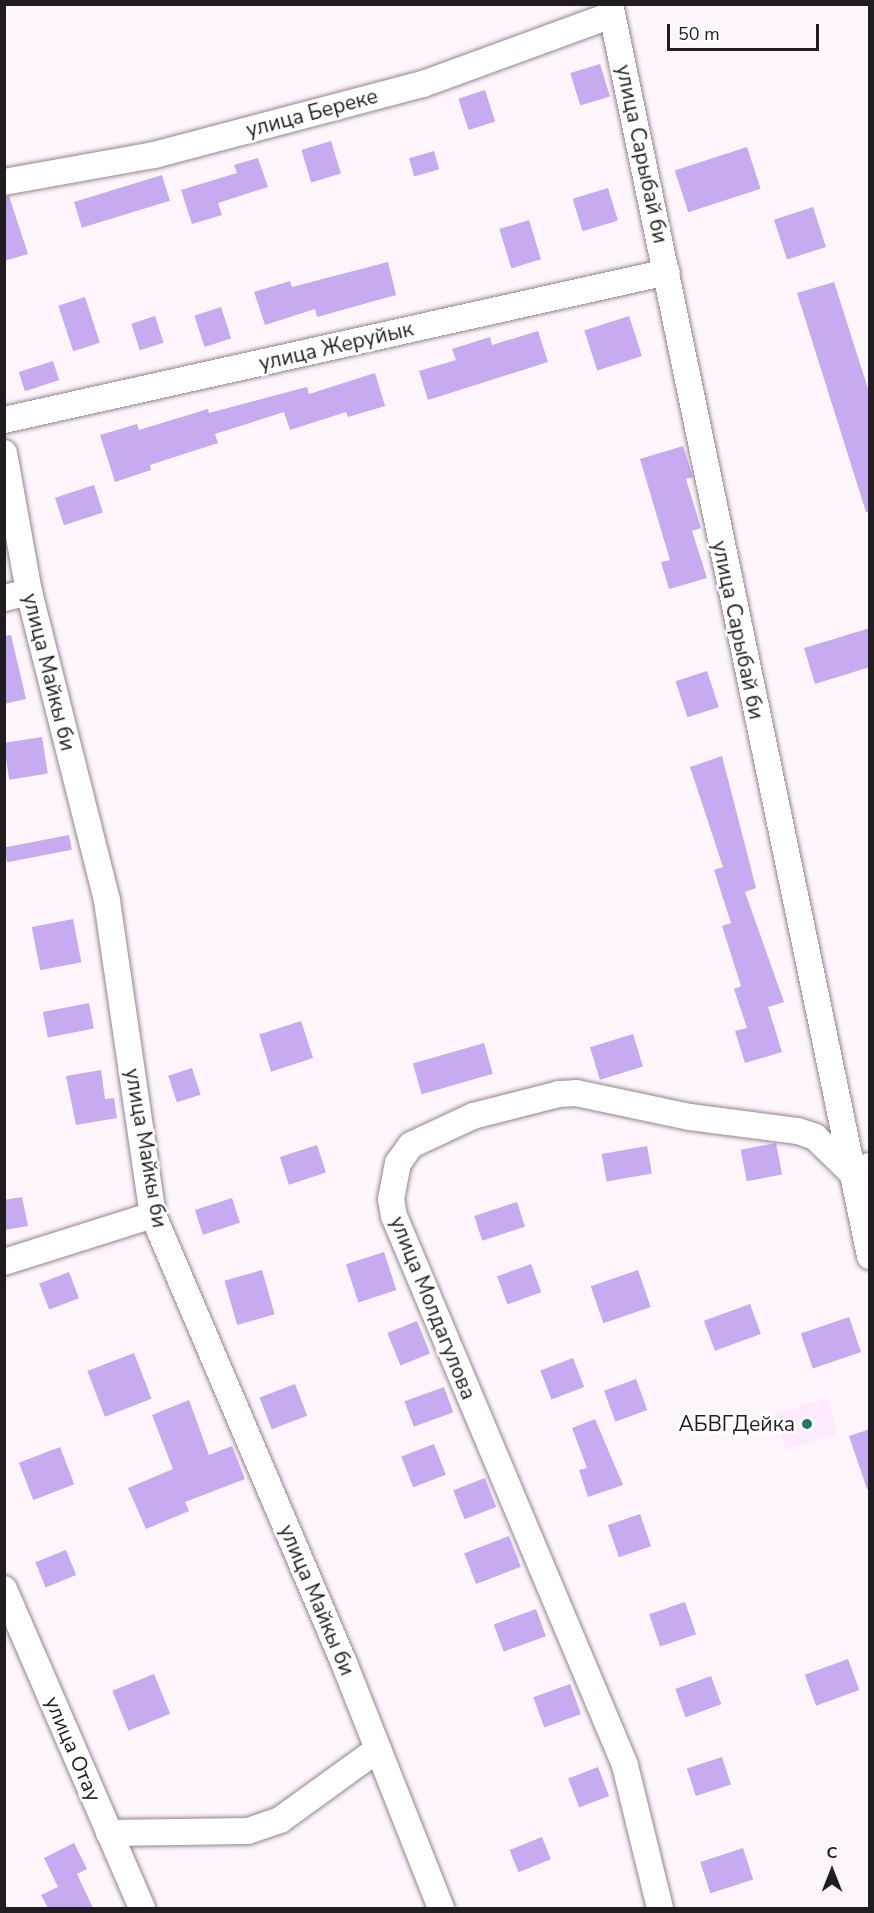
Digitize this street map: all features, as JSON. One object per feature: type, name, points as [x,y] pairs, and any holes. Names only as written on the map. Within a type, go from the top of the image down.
[{"type":"street","name":"улица Береке","points":[[4,182],[154,155],[423,84],[611,10]]},
{"type":"street","name":"улица Сарыбай би","points":[[611,10],[860,1169],[870,1256]]},
{"type":"street","name":"улица Жеруйык","points":[[4,420],[667,272]]},
{"type":"street","name":"улица Майкы би","points":[[4,453],[17,595],[107,901],[153,1215],[378,1749],[441,1908]]},
{"type":"street","name":"улица Молдагулова","points":[[660,1908],[625,1766],[394,1216],[391,1199],[398,1163],[411,1145],[473,1116],[559,1094],[576,1093],[690,1117],[798,1131],[815,1137],[860,1169]]},
{"type":"street","points":[[4,1262],[153,1215]]},
{"type":"street","name":"улица Отау","points":[[4,1589],[142,1908]]},
{"type":"street","points":[[110,1833],[248,1831],[280,1820],[378,1749]]},
{"type":"shaded area","name":"АБВГДейка","points":[[827,1398],[838,1433],[786,1449],[775,1414]]},
{"type":"building","points":[[600,64],[610,97],[580,106],[570,73]]},
{"type":"building","points":[[485,90],[495,121],[469,130],[458,99]]},
{"type":"building","points":[[331,141],[341,174],[311,183],[301,150]]},
{"type":"building","points":[[747,147],[761,189],[688,212],[675,170]]},
{"type":"building","points":[[434,151],[439,169],[414,176],[409,158]]},
{"type":"building","points":[[258,158],[268,187],[218,203],[222,215],[192,224],[181,190],[237,173],[234,165]]},
{"type":"building","points":[[162,175],[170,201],[82,228],[74,202]]},
{"type":"building","points":[[608,188],[618,221],[583,231],[573,199]]},
{"type":"building","points":[[9,196],[28,254],[4,261],[4,197]]},
{"type":"building","points":[[813,207],[826,247],[787,260],[774,220]]},
{"type":"building","points":[[529,220],[541,259],[511,268],[499,229]]},
{"type":"building","points":[[388,262],[396,295],[317,317],[315,309],[265,325],[254,292],[290,281],[292,287]]},
{"type":"building","points":[[834,282],[870,395],[870,511],[866,512],[797,293]]},
{"type":"building","points":[[85,297],[100,343],[73,351],[58,306]]},
{"type":"building","points":[[221,307],[231,338],[205,347],[194,316]]},
{"type":"building","points":[[155,316],[164,343],[140,350],[131,324]]},
{"type":"building","points":[[629,316],[642,356],[597,370],[584,331]]},
{"type":"building","points":[[538,331],[548,362],[428,400],[419,371],[456,360],[452,349],[490,337],[492,345]]},
{"type":"building","points":[[53,361],[59,380],[25,391],[19,372]]},
{"type":"building","points":[[375,373],[385,406],[348,417],[346,412],[290,430],[284,412],[215,434],[218,443],[150,465],[151,470],[115,482],[100,435],[137,424],[139,430],[208,409],[209,413],[307,387],[309,394]]},
{"type":"building","points":[[683,446],[693,477],[686,479],[701,528],[692,531],[707,578],[669,589],[661,562],[670,560],[640,459]]},
{"type":"building","points":[[94,485],[103,513],[64,525],[55,498]]},
{"type":"building","points":[[870,628],[870,667],[815,684],[804,648]]},
{"type":"building","points":[[11,635],[26,699],[4,704],[4,636]]},
{"type":"building","points":[[707,671],[719,707],[687,717],[676,681]]},
{"type":"building","points":[[42,737],[48,774],[9,780],[4,743]]},
{"type":"building","points":[[722,756],[756,888],[745,892],[784,1002],[768,1007],[782,1052],[745,1063],[735,1031],[747,1028],[734,989],[741,986],[722,926],[731,923],[714,870],[723,867],[690,767]]},
{"type":"building","points":[[69,835],[72,850],[7,862],[4,848]]},
{"type":"building","points":[[73,919],[81,962],[40,970],[32,927]]},
{"type":"building","points":[[89,1003],[94,1029],[48,1037],[43,1012]]},
{"type":"building","points":[[301,1021],[313,1058],[271,1072],[259,1035]]},
{"type":"building","points":[[633,1034],[643,1067],[600,1080],[590,1047]]},
{"type":"building","points":[[484,1043],[493,1074],[422,1094],[413,1063]]},
{"type":"building","points":[[192,1068],[201,1095],[177,1102],[168,1076]]},
{"type":"building","points":[[101,1070],[105,1099],[114,1098],[117,1118],[76,1125],[66,1076]]},
{"type":"building","points":[[776,1143],[782,1174],[747,1181],[741,1150]]},
{"type":"building","points":[[317,1145],[326,1173],[289,1185],[280,1157]]},
{"type":"building","points":[[647,1146],[652,1174],[607,1182],[602,1154]]},
{"type":"building","points":[[22,1197],[28,1226],[4,1230],[4,1200]]},
{"type":"building","points":[[232,1198],[240,1223],[203,1235],[195,1210]]},
{"type":"building","points":[[517,1202],[525,1227],[482,1241],[474,1216]]},
{"type":"building","points":[[384,1252],[396,1290],[358,1302],[346,1264]]},
{"type":"building","points":[[531,1264],[541,1292],[507,1305],[497,1276]]},
{"type":"building","points":[[262,1270],[275,1314],[237,1325],[225,1281]]},
{"type":"building","points":[[638,1270],[651,1307],[603,1323],[591,1286]]},
{"type":"building","points":[[69,1272],[79,1298],[49,1310],[39,1283]]},
{"type":"building","points":[[750,1304],[761,1334],[715,1351],[704,1321]]},
{"type":"building","points":[[849,1317],[861,1352],[813,1369],[801,1334]]},
{"type":"building","points":[[417,1321],[430,1353],[400,1365],[387,1333]]},
{"type":"building","points":[[134,1353],[152,1399],[105,1417],[87,1371]]},
{"type":"building","points":[[573,1358],[584,1387],[551,1399],[540,1371]]},
{"type":"building","points":[[636,1379],[647,1410],[615,1422],[604,1391]]},
{"type":"building","points":[[295,1384],[307,1416],[272,1429],[260,1398]]},
{"type":"building","points":[[444,1387],[453,1412],[414,1427],[405,1401]]},
{"type":"building","points":[[189,1400],[209,1455],[232,1446],[245,1479],[185,1502],[189,1511],[146,1529],[128,1488],[173,1469],[152,1415]]},
{"type":"building","points":[[595,1419],[623,1485],[588,1497],[579,1470],[587,1468],[572,1428]]},
{"type":"building","points":[[870,1429],[870,1488],[867,1489],[849,1436]]},
{"type":"building","points":[[434,1444],[446,1475],[413,1487],[401,1457]]},
{"type":"building","points":[[60,1447],[74,1484],[33,1500],[19,1463]]},
{"type":"building","points":[[485,1478],[496,1507],[464,1519],[453,1490]]},
{"type":"building","points":[[640,1514],[651,1546],[619,1557],[608,1525]]},
{"type":"building","points":[[509,1536],[521,1567],[476,1584],[464,1553]]},
{"type":"building","points":[[66,1550],[76,1575],[46,1587],[35,1562]]},
{"type":"building","points":[[685,1602],[696,1634],[660,1647],[649,1614]]},
{"type":"building","points":[[536,1609],[546,1636],[504,1652],[494,1624]]},
{"type":"building","points":[[848,1659],[859,1690],[816,1706],[805,1675]]},
{"type":"building","points":[[154,1674],[170,1714],[128,1731],[112,1691]]},
{"type":"building","points":[[711,1676],[721,1704],[686,1717],[675,1689]]},
{"type":"building","points":[[570,1684],[581,1714],[544,1727],[533,1697]]},
{"type":"building","points":[[722,1757],[731,1785],[696,1796],[687,1768]]},
{"type":"building","points":[[598,1767],[609,1796],[579,1807],[568,1778]]},
{"type":"building","points":[[542,1837],[551,1859],[519,1872],[510,1850]]},
{"type":"building","points":[[74,1843],[87,1869],[77,1874],[93,1908],[48,1908],[41,1895],[58,1887],[44,1858]]},
{"type":"building","points":[[743,1848],[753,1879],[710,1893],[700,1862]]},
{"type":"place","name":"АБВГДейка","points":[[807,1424]]}]
